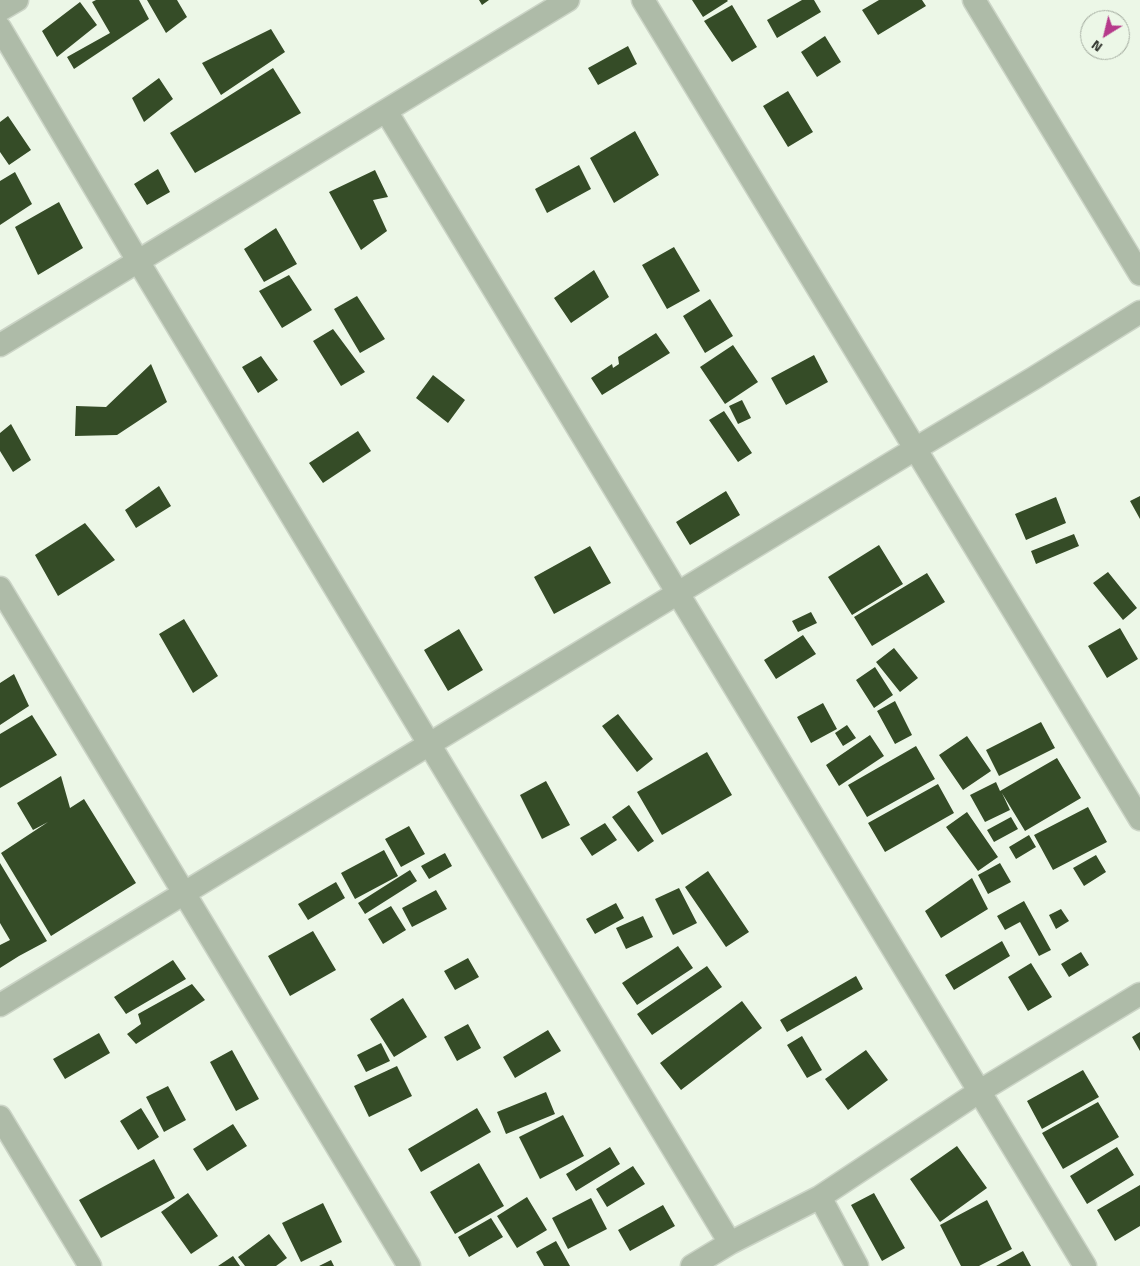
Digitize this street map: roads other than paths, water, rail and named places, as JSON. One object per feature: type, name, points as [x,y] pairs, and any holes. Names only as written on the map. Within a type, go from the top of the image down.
[{"type":"street","points":[[0,10],[17,0]]},
{"type":"street","points":[[0,345],[568,0]]},
{"type":"street","points":[[643,0],[1140,819]]},
{"type":"street","points":[[974,0],[1140,274]]},
{"type":"street","points":[[0,28],[138,261],[730,1243]]},
{"type":"street","points":[[386,110],[1085,1266]]},
{"type":"street","points":[[0,1005],[1140,312]]},
{"type":"street","points":[[0,588],[409,1266]]},
{"type":"street","points":[[692,1266],[730,1243],[820,1197],[980,1092],[1140,994]]},
{"type":"street","points":[[0,1117],[90,1266]]},
{"type":"street","points":[[820,1197],[857,1266]]}]
